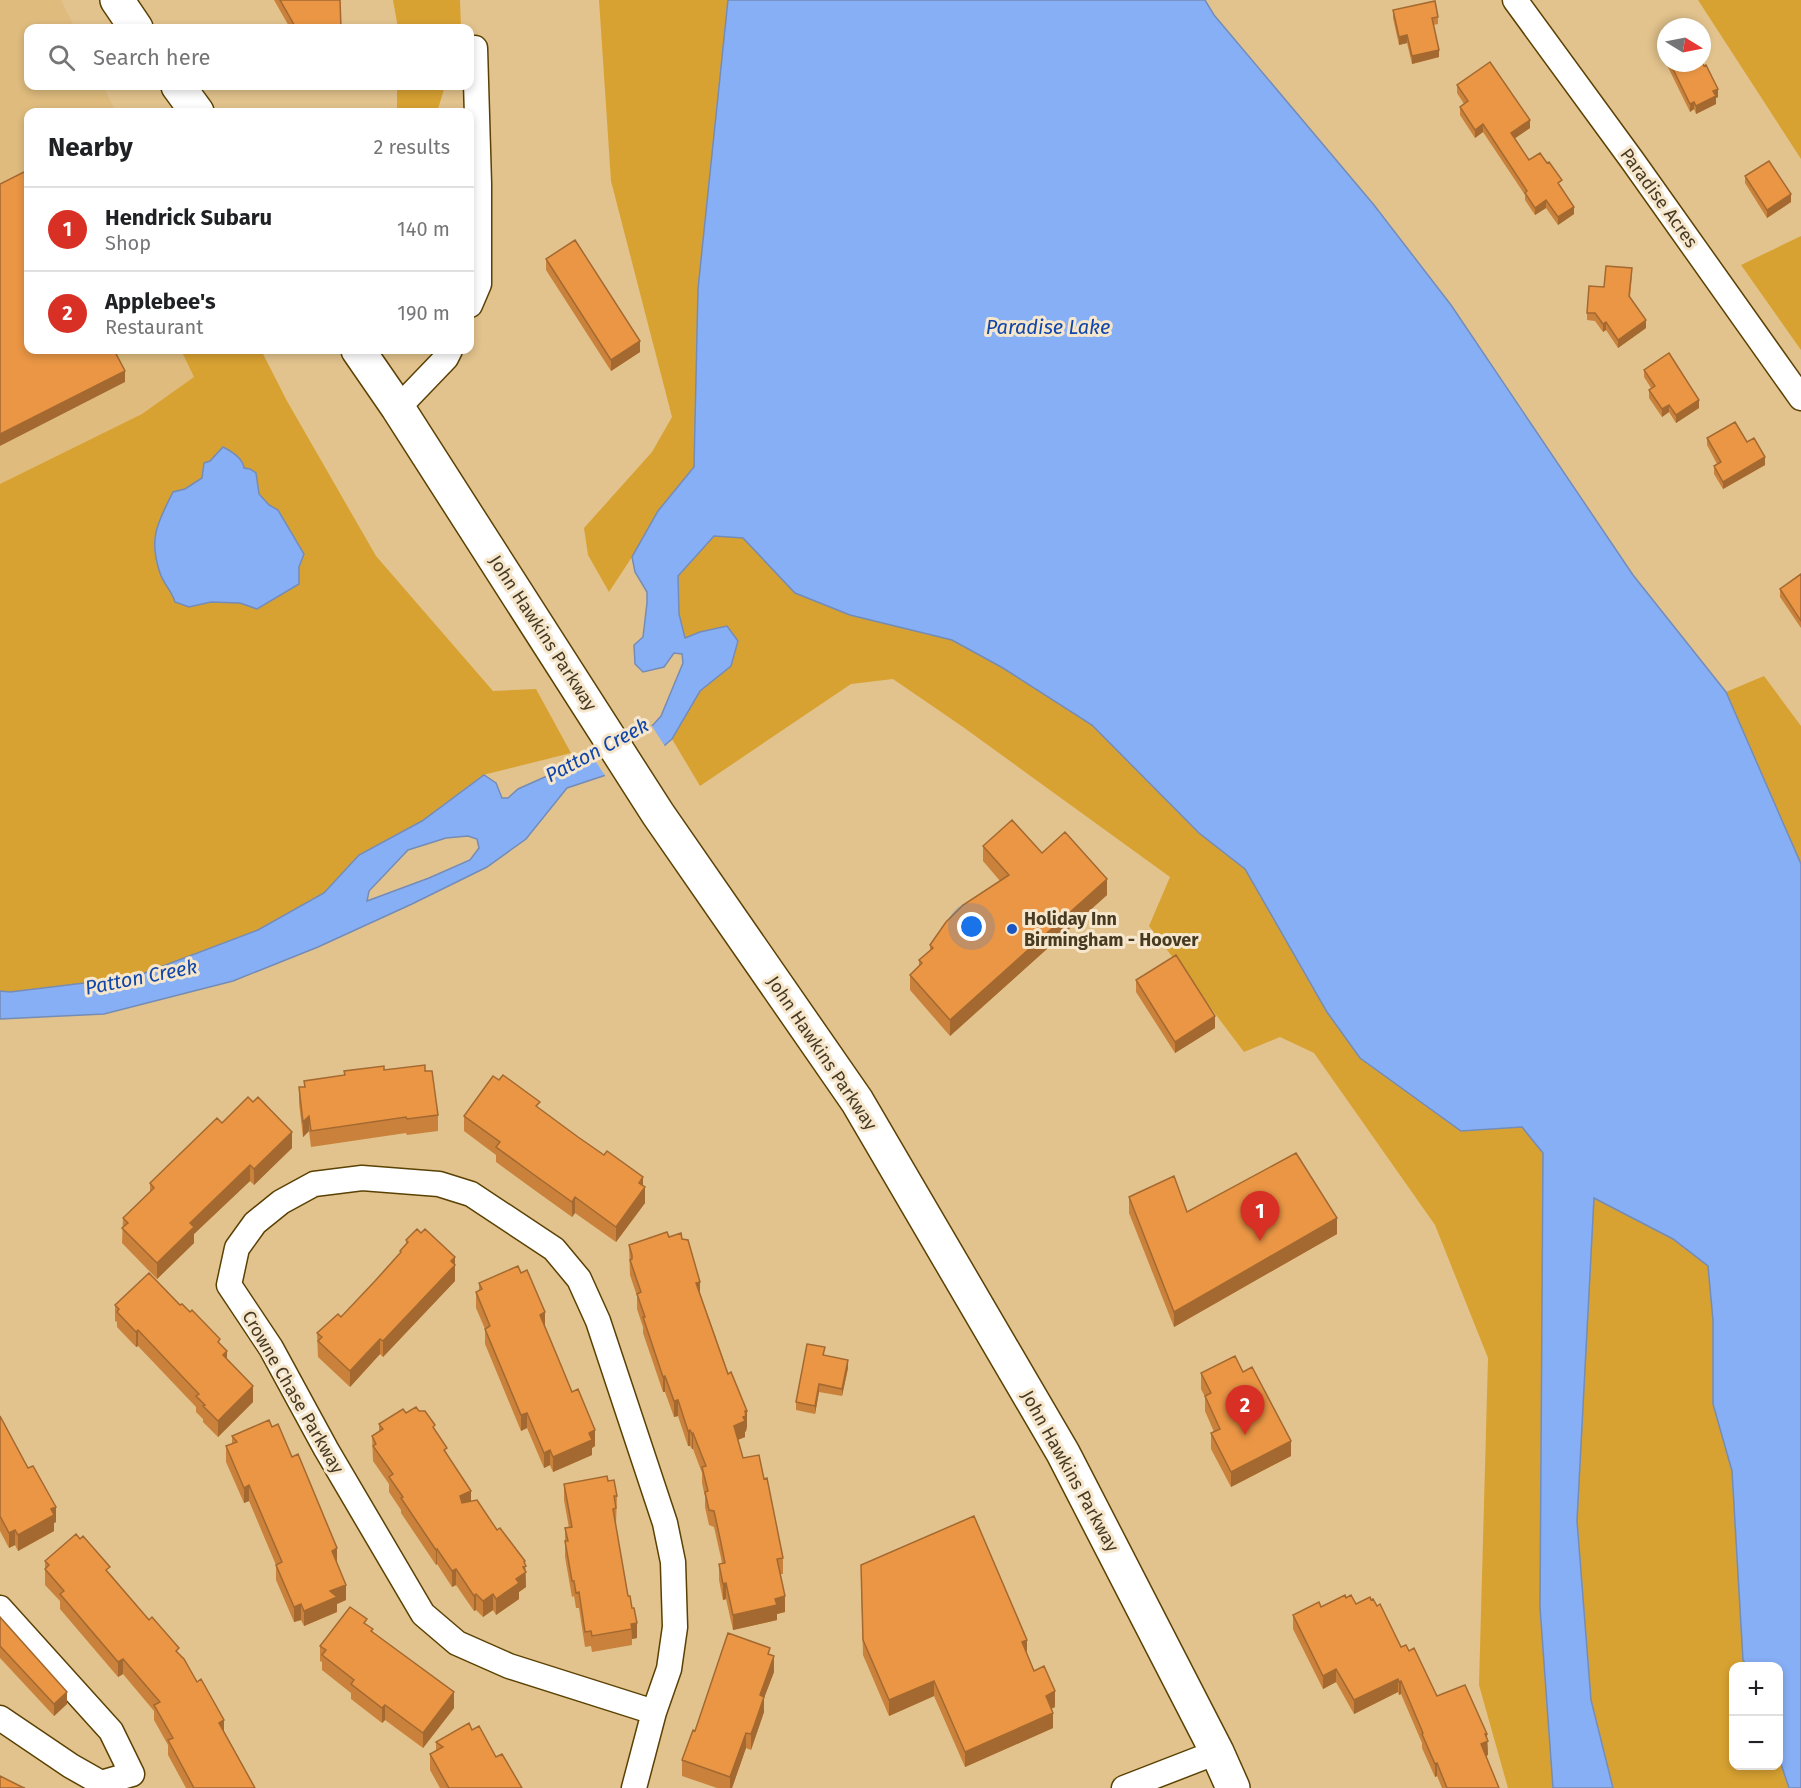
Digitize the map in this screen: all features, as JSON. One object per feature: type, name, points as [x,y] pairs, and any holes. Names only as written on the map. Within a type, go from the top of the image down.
[{"type":"main road","points":[[117,0],[133,24]]},
{"type":"main road","points":[[181,90],[194,108]]},
{"type":"main road","name":"John Hawkins Parkway","points":[[361,354],[398,408],[658,814],[857,1101],[1063,1453],[1217,1752],[1233,1788]]},
{"type":"street","name":"Paradise Acres","points":[[1515,0],[1801,398]]},
{"type":"street","points":[[474,296],[479,284],[475,48]]},
{"type":"street","points":[[398,408],[448,354]]},
{"type":"street","name":"Crowne Chase Parkway","points":[[634,1788],[654,1712],[669,1670],[675,1627],[674,1562],[665,1523],[598,1321],[579,1279],[554,1249],[471,1194],[439,1184],[350,1179],[314,1184],[281,1202],[255,1223],[237,1248],[229,1286],[271,1348],[326,1449],[423,1614],[457,1644],[509,1666],[654,1712]]},
{"type":"street","points":[[0,1608],[111,1731],[132,1774],[101,1782],[71,1766],[0,1718]]},
{"type":"street","points":[[1124,1788],[1217,1752]]},
{"type":"shaded area","points":[[0,0],[61,0],[73,24],[24,24],[24,90],[105,90],[114,108],[24,108],[24,354],[234,354],[262,410],[0,515]]},
{"type":"shaded area","points":[[393,0],[460,0],[461,24],[397,24]]},
{"type":"shaded area","points":[[599,0],[728,0],[698,289],[694,467],[658,511],[609,592],[588,555],[584,528],[652,452],[672,417],[611,181]]},
{"type":"shaded area","points":[[1698,0],[1801,0],[1801,159],[1711,18]]},
{"type":"shaded area","points":[[397,90],[444,90],[438,108],[397,108]]},
{"type":"shaded area","points":[[1801,236],[1801,350],[1741,265]]},
{"type":"shaded area","points":[[183,354],[263,354],[287,401],[376,556],[493,691],[536,689],[571,753],[483,775],[422,821],[359,855],[324,893],[258,930],[134,977],[10,992],[0,991],[0,484],[142,414],[194,377]]},
{"type":"shaded area","points":[[714,536],[743,538],[795,593],[850,615],[952,640],[1003,668],[1092,725],[1199,833],[1245,869],[1327,1012],[1461,1131],[1522,1127],[1543,1153],[1540,1607],[1553,1788],[1508,1788],[1479,1685],[1488,1358],[1435,1225],[1314,1053],[1280,1037],[1244,1052],[1149,926],[1170,877],[893,679],[851,684],[700,786],[672,739],[700,691],[731,666],[700,632],[685,639],[676,588],[682,569]]},
{"type":"shaded area","points":[[1764,676],[1801,726],[1801,864],[1726,692]]},
{"type":"shaded area","points":[[1594,1198],[1673,1239],[1708,1266],[1713,1320],[1713,1404],[1732,1471],[1744,1662],[1729,1662],[1729,1770],[1783,1770],[1789,1788],[1613,1788],[1591,1700],[1577,1521]]},
{"type":"water","name":"Paradise Lake","points":[[728,0],[1205,0],[1214,15],[1374,205],[1451,305],[1633,575],[1726,692],[1801,864],[1801,1788],[1789,1788],[1783,1770],[1783,1662],[1744,1662],[1743,1660],[1732,1471],[1713,1404],[1713,1320],[1708,1266],[1673,1239],[1594,1198],[1577,1521],[1591,1700],[1613,1788],[1553,1788],[1540,1607],[1543,1153],[1522,1127],[1461,1131],[1360,1058],[1327,1012],[1245,869],[1199,833],[1092,725],[1003,668],[952,640],[850,615],[795,593],[743,538],[714,536],[678,576],[679,614],[685,638],[727,626],[738,641],[731,666],[700,691],[672,739],[645,762],[567,788],[526,839],[487,867],[318,947],[233,981],[104,1014],[0,1019],[0,991],[10,992],[134,977],[258,930],[324,893],[359,855],[422,821],[484,775],[496,783],[502,798],[508,798],[518,789],[603,751],[653,725],[661,716],[683,663],[682,654],[674,653],[664,667],[643,672],[635,664],[634,645],[643,637],[647,592],[635,572],[632,557],[658,511],[694,467],[698,289]],"holes":[[[468,836],[477,839],[479,848],[470,860],[367,901],[369,891],[408,850],[446,838]]]},
{"type":"water","points":[[223,447],[239,458],[244,468],[256,473],[259,494],[269,505],[278,510],[304,554],[299,567],[299,584],[257,609],[240,603],[211,602],[189,607],[175,602],[161,577],[156,561],[156,531],[173,492],[185,489],[202,478],[204,463],[210,461]]},
{"type":"pier","points":[[650,723],[666,748],[646,765],[606,777],[590,753]]},
{"type":"building","points":[[280,0],[340,0],[341,24],[294,24]]},
{"type":"building","points":[[1435,1],[1438,17],[1432,18],[1439,50],[1412,56],[1407,35],[1399,37],[1393,10]]},
{"type":"building","points":[[1490,62],[1530,120],[1511,133],[1529,160],[1540,153],[1547,163],[1549,162],[1562,180],[1558,183],[1574,207],[1558,217],[1546,200],[1535,208],[1525,193],[1527,191],[1483,124],[1475,130],[1460,107],[1468,101],[1457,85]]},
{"type":"building","points":[[1674,72],[1710,72],[1718,89],[1713,91],[1716,96],[1696,106],[1694,102],[1690,104]]},
{"type":"building","points":[[1769,161],[1791,194],[1767,210],[1745,176]]},
{"type":"building","points":[[24,172],[24,354],[116,354],[125,371],[0,434],[0,184]]},
{"type":"building","points":[[575,240],[640,341],[611,360],[546,259]]},
{"type":"building","points":[[1606,266],[1632,268],[1629,296],[1646,320],[1618,340],[1606,322],[1603,324],[1595,313],[1587,313],[1589,286],[1604,287]]},
{"type":"building","points":[[1669,353],[1699,400],[1676,415],[1669,405],[1662,409],[1649,390],[1655,386],[1644,370]]},
{"type":"building","points":[[1735,422],[1747,442],[1754,438],[1765,457],[1723,482],[1714,466],[1721,462],[1707,438]]},
{"type":"building","points":[[1801,574],[1801,621],[1780,589]]},
{"type":"building","name":"Holiday Inn Birmingham - Hoover","points":[[1012,820],[1042,853],[1065,832],[1107,879],[950,1020],[910,975],[922,963],[919,960],[933,948],[930,945],[946,922],[963,905],[1009,875],[983,846]]},
{"type":"building","points":[[1176,955],[1215,1016],[1175,1042],[1136,980]]},
{"type":"building","points":[[425,1065],[425,1071],[432,1071],[438,1115],[407,1119],[406,1117],[311,1131],[309,1116],[303,1122],[299,1087],[305,1087],[304,1081],[345,1075],[344,1071],[384,1066],[384,1070]]},
{"type":"building","points":[[503,1075],[540,1102],[536,1106],[578,1137],[604,1155],[607,1151],[643,1177],[639,1183],[645,1187],[616,1227],[575,1197],[572,1202],[496,1147],[500,1142],[464,1116],[493,1076],[499,1080]]},
{"type":"building","points":[[248,1097],[253,1102],[258,1097],[292,1132],[254,1169],[250,1165],[190,1223],[194,1227],[157,1263],[122,1228],[128,1223],[123,1218],[154,1188],[150,1183],[217,1118],[222,1123]]},
{"type":"building","points":[[1296,1153],[1337,1218],[1174,1312],[1129,1197],[1174,1176],[1187,1212]]},
{"type":"building","points":[[417,1229],[421,1233],[425,1229],[455,1257],[451,1261],[455,1265],[383,1341],[380,1339],[350,1371],[318,1341],[322,1337],[317,1333],[338,1314],[341,1317],[401,1252],[408,1242],[406,1240]]},
{"type":"building","points":[[667,1232],[669,1237],[681,1233],[682,1239],[688,1240],[700,1282],[696,1283],[728,1374],[731,1372],[747,1411],[745,1411],[746,1416],[743,1417],[745,1421],[734,1426],[743,1458],[759,1455],[764,1479],[767,1478],[783,1558],[777,1559],[785,1596],[775,1599],[777,1605],[733,1615],[719,1564],[725,1563],[714,1511],[709,1510],[705,1492],[708,1491],[702,1467],[706,1466],[693,1433],[688,1431],[678,1400],[674,1401],[665,1376],[663,1377],[643,1317],[645,1317],[637,1294],[641,1292],[630,1260],[632,1255],[629,1245]]},
{"type":"building","points":[[518,1266],[521,1273],[527,1270],[545,1312],[540,1315],[572,1392],[578,1389],[595,1430],[589,1433],[592,1440],[553,1457],[550,1450],[544,1453],[527,1413],[521,1415],[485,1329],[490,1326],[476,1292],[482,1289],[479,1283]]},
{"type":"building","points":[[149,1273],[180,1305],[182,1304],[190,1312],[192,1310],[220,1339],[218,1342],[227,1351],[223,1355],[253,1386],[218,1421],[203,1406],[205,1405],[196,1396],[199,1394],[138,1330],[136,1332],[117,1312],[119,1309],[115,1305]]},
{"type":"building","points":[[807,1344],[825,1347],[823,1355],[848,1360],[842,1389],[819,1384],[815,1406],[796,1402]]},
{"type":"building","points":[[1235,1356],[1243,1372],[1252,1367],[1291,1441],[1231,1472],[1211,1433],[1220,1429],[1205,1396],[1211,1393],[1201,1373]]},
{"type":"building","points":[[416,1407],[419,1411],[425,1411],[435,1425],[433,1427],[447,1448],[444,1450],[471,1491],[460,1496],[462,1503],[477,1500],[497,1530],[500,1528],[525,1561],[526,1566],[523,1567],[526,1572],[516,1579],[519,1583],[496,1599],[493,1594],[483,1601],[476,1594],[474,1596],[456,1569],[452,1571],[401,1498],[403,1497],[389,1477],[393,1474],[373,1446],[376,1444],[372,1436],[383,1429],[379,1424],[403,1409],[406,1413]]},
{"type":"building","points":[[0,1416],[28,1468],[33,1466],[56,1507],[51,1509],[54,1515],[18,1535],[15,1530],[9,1533],[0,1516]]},
{"type":"building","points":[[269,1420],[272,1427],[278,1424],[292,1457],[298,1454],[337,1548],[332,1551],[346,1585],[330,1591],[337,1597],[304,1611],[301,1604],[294,1607],[276,1565],[282,1562],[249,1485],[244,1488],[226,1446],[237,1442],[232,1436]]},
{"type":"building","points":[[607,1476],[608,1481],[614,1480],[617,1496],[614,1496],[616,1508],[613,1509],[628,1596],[634,1608],[637,1623],[631,1624],[632,1629],[592,1636],[591,1631],[585,1632],[579,1592],[576,1593],[574,1581],[572,1581],[565,1528],[572,1527],[564,1484]]},
{"type":"building","points":[[974,1516],[1027,1640],[1022,1642],[1034,1671],[1044,1666],[1055,1691],[1046,1696],[1053,1713],[965,1752],[934,1681],[889,1700],[863,1640],[861,1565]]},
{"type":"building","points":[[76,1534],[80,1539],[83,1536],[110,1567],[106,1570],[149,1620],[152,1617],[179,1648],[176,1651],[184,1659],[197,1682],[201,1679],[224,1720],[219,1723],[255,1788],[194,1788],[168,1740],[173,1738],[154,1705],[160,1702],[123,1659],[118,1662],[60,1594],[64,1591],[45,1569],[49,1565],[45,1561]]},
{"type":"building","points":[[1345,1595],[1346,1598],[1351,1595],[1356,1604],[1370,1597],[1377,1606],[1380,1604],[1401,1647],[1406,1645],[1409,1651],[1414,1648],[1437,1696],[1465,1685],[1487,1734],[1485,1734],[1488,1741],[1481,1744],[1499,1788],[1447,1788],[1401,1681],[1399,1682],[1398,1679],[1354,1700],[1336,1669],[1323,1676],[1293,1615],[1319,1602],[1321,1607]]},
{"type":"building","points":[[350,1607],[367,1619],[364,1623],[373,1629],[371,1631],[454,1692],[423,1733],[385,1705],[382,1708],[351,1684],[354,1680],[322,1655],[326,1650],[320,1646]]},
{"type":"building","points":[[0,1617],[67,1692],[54,1704],[0,1646]]},
{"type":"building","points":[[728,1633],[770,1648],[768,1654],[774,1656],[760,1695],[764,1697],[754,1726],[751,1734],[746,1733],[730,1777],[682,1760],[693,1730],[695,1731]]},
{"type":"building","points":[[469,1723],[472,1730],[479,1726],[496,1757],[502,1754],[522,1788],[449,1788],[430,1754],[443,1747],[436,1742]]},
{"type":"building","points":[[0,1776],[22,1787],[25,1788],[0,1788]]},
{"type":"place","name":"Holiday Inn Birmingham - Hoover","points":[[1012,929]]},
{"type":"place","name":"Hendrick Subaru","points":[[1260,1241]]},
{"type":"place","name":"Applebee's","points":[[1245,1435]]},
{"type":"water label","name":"Patton Creek","points":[[597,750]]},
{"type":"water label","name":"Patton Creek","points":[[141,977]]}]
